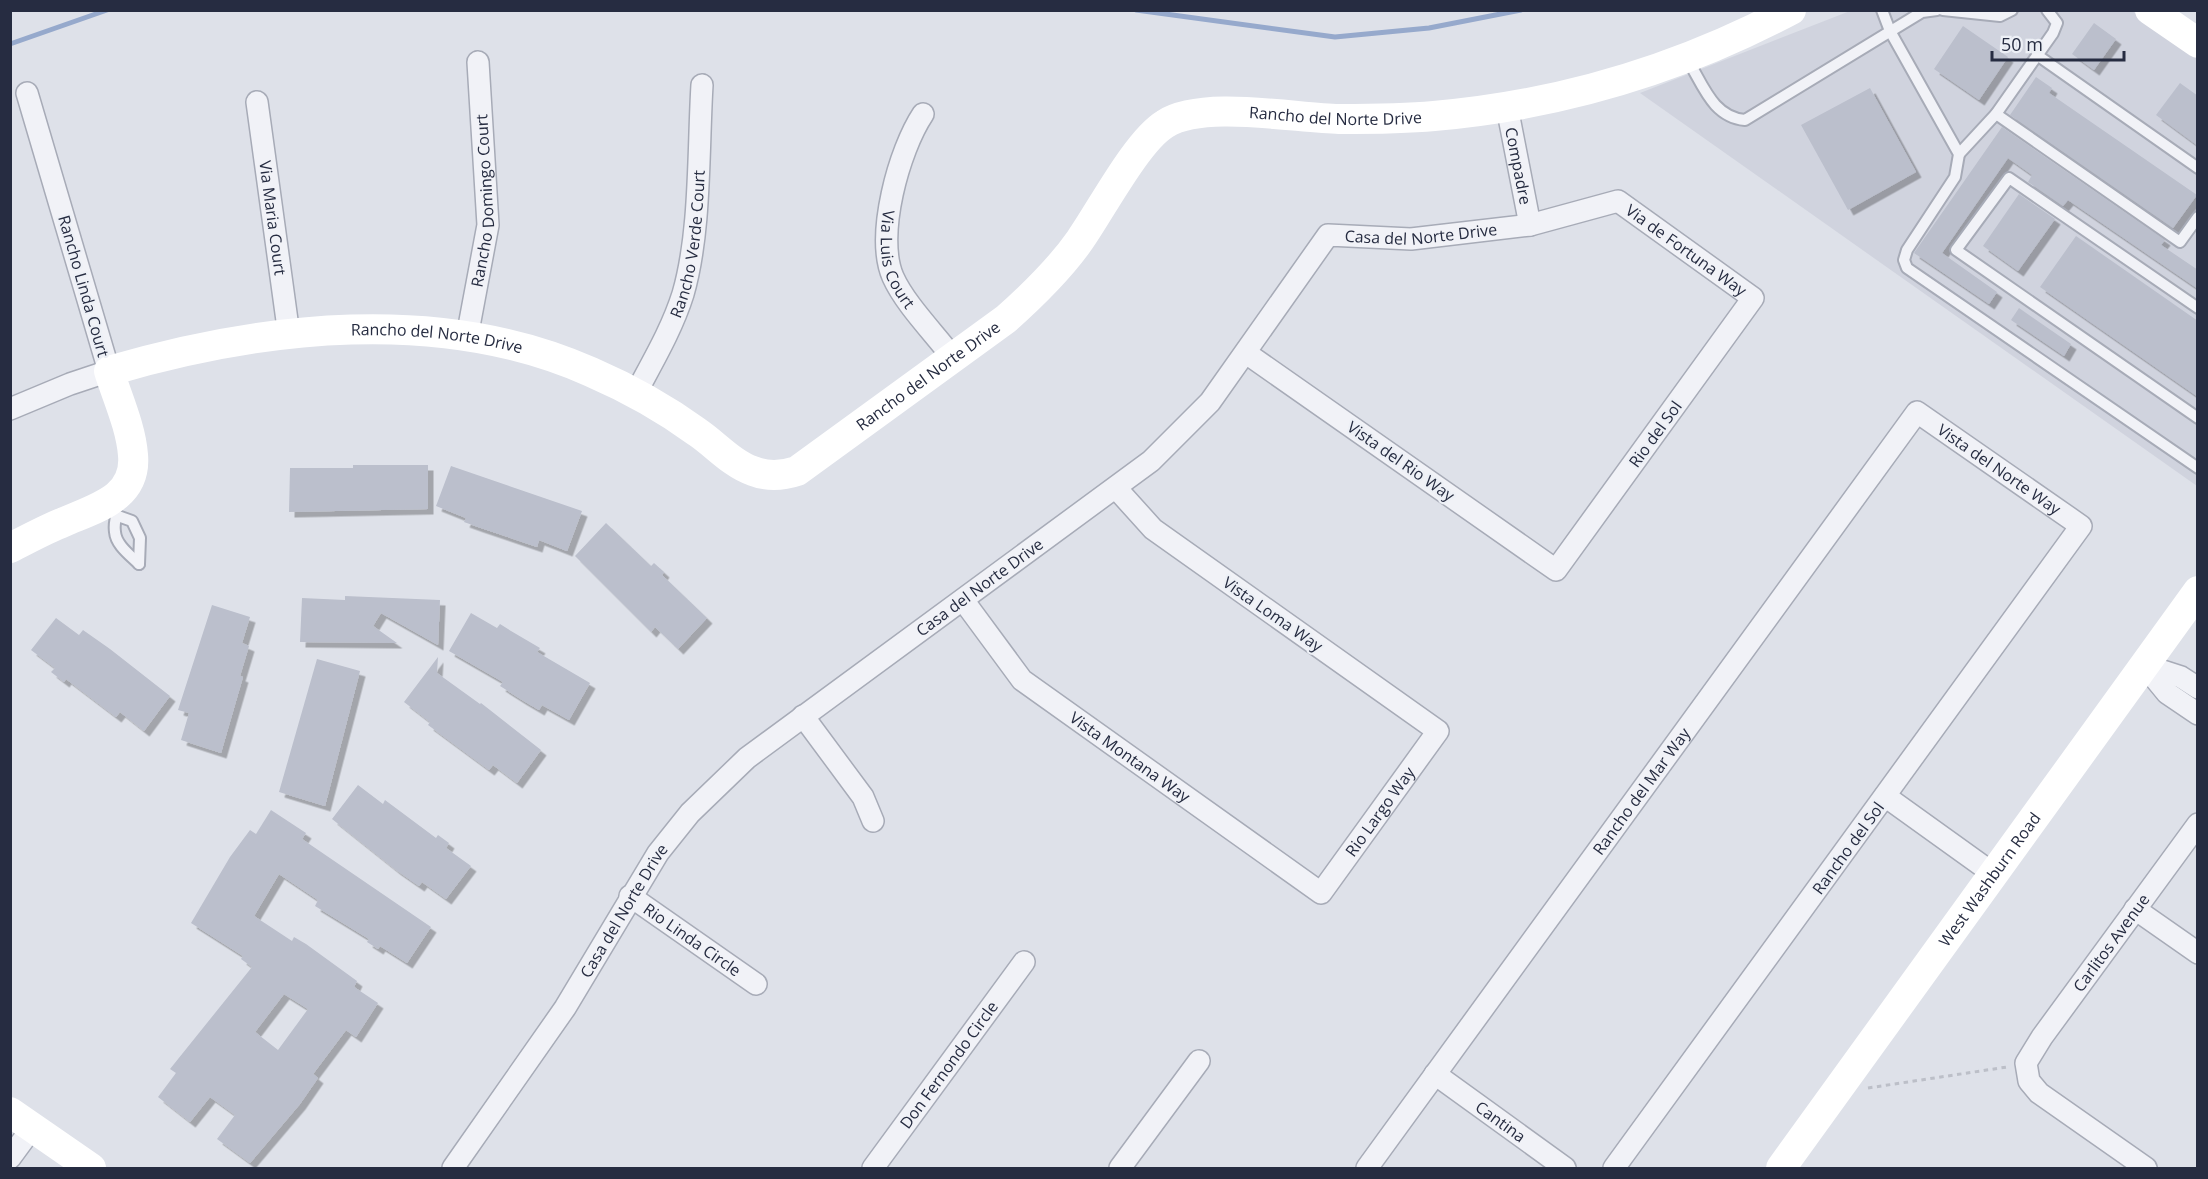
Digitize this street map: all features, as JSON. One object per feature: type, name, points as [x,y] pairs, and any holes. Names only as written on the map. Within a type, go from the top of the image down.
[{"type":"street","name":"Rancho del Norte Drive","points":[[10,409],[70,384],[109,371],[195,349],[289,335],[364,330],[467,337],[489,340],[555,358],[636,393],[677,417],[745,468],[762,475],[786,475],[807,466],[1006,319],[1045,283],[1080,241],[1145,142],[1164,124],[1176,118],[1207,112],[1385,119],[1507,107],[1570,95],[1687,58],[1791,10]]},
{"type":"street","points":[[2150,10],[2198,43]]},
{"type":"street","name":"Rancho Domingo Court","points":[[467,337],[488,225],[478,62]]},
{"type":"street","name":"Rancho Verde Court","points":[[636,393],[675,316],[689,268],[693,242],[702,85]]},
{"type":"street","name":"Rancho Linda Court","points":[[10,548],[120,499],[133,452],[27,93]]},
{"type":"street","name":"Via Maria Court","points":[[257,102],[289,335]]},
{"type":"street","name":"Compadre","points":[[1507,107],[1530,225]]},
{"type":"street","name":"Via Luis Court","points":[[923,114],[901,158],[887,229],[886,255],[900,289],[953,358]]},
{"type":"street","name":"Casa del Norte Drive","points":[[453,1168],[565,1008],[630,896],[658,853],[690,813],[747,758],[1151,461],[1210,402],[1328,236],[1411,239],[1530,225],[1618,201]]},
{"type":"street","name":"Via de Fortuna Way","points":[[1618,201],[1753,298]]},
{"type":"street","name":"Rio del Sol","points":[[1556,570],[1753,298]]},
{"type":"street","name":"Vista del Rio Way","points":[[1246,353],[1556,570]]},
{"type":"street","name":"Vista del Norte Way","points":[[1917,412],[2081,526]]},
{"type":"street","name":"Rancho del Mar Way","points":[[1367,1168],[1917,412]]},
{"type":"street","name":"Vista Loma Way","points":[[1116,488],[1153,530],[1438,731]]},
{"type":"street","name":"Rancho del Sol","points":[[1614,1168],[2081,526]]},
{"type":"street","name":"West Washburn Road","points":[[1781,1168],[1995,875],[2198,591]]},
{"type":"street","name":"Vista Montana Way","points":[[963,600],[1022,680],[1321,893]]},
{"type":"street","points":[[2144,665],[2181,677],[2198,688]]},
{"type":"street","points":[[2144,665],[2167,693],[2198,714]]},
{"type":"street","points":[[803,716],[863,796],[873,821]]},
{"type":"street","name":"Rio Largo Way","points":[[1321,893],[1438,731]]},
{"type":"street","points":[[1885,796],[1995,875]]},
{"type":"street","name":"Carlitos Avenue","points":[[2026,1063],[2042,1037],[2198,824]]},
{"type":"street","name":"Rio Linda Circle","points":[[630,896],[756,984]]},
{"type":"street","points":[[2135,909],[2198,953]]},
{"type":"street","name":"Don Fernondo Circle","points":[[873,1168],[1024,962]]},
{"type":"street","points":[[1120,1168],[1198,1061]]},
{"type":"street","points":[[2026,1063],[2029,1081],[2039,1093],[2146,1168]]},
{"type":"street","name":"Cantina","points":[[1436,1074],[1565,1168]]},
{"type":"street","points":[[10,1158],[21,1120],[91,1168]]},
{"type":"lane","points":[[1882,10],[1890,31],[1959,154]]},
{"type":"lane","points":[[1687,58],[1716,107],[1731,118],[1745,120],[1922,12],[1937,10]]},
{"type":"lane","points":[[1943,10],[2000,16],[2012,10]]},
{"type":"lane","points":[[2047,10],[2057,23],[1996,114],[1959,154],[1955,177],[1907,250],[1904,260],[1907,268],[2198,468]]},
{"type":"lane","points":[[2037,55],[2198,168]]},
{"type":"lane","points":[[1996,114],[2180,242],[2196,224]]},
{"type":"lane","points":[[2198,308],[2008,178],[1956,250],[2198,418]]},
{"type":"path","points":[[1839,1089],[1883,1087],[2026,1063]]},
{"type":"shaded area","points":[[1850,11],[2132,11],[2197,57],[2197,486],[1640,93]]},
{"type":"building","points":[[2094,23],[2116,39],[2094,70],[2072,54]]},
{"type":"building","points":[[1963,26],[2008,57],[1979,100],[1934,69]]},
{"type":"building","points":[[2036,77],[2052,88],[2049,93],[2197,195],[2173,228],[2010,115]]},
{"type":"building","points":[[2180,83],[2198,96],[2198,146],[2156,115]]},
{"type":"building","points":[[1870,88],[1916,172],[1848,210],[1801,125]]},
{"type":"building","points":[[2002,127],[2165,240],[2161,245],[2198,270],[2198,289],[2068,200],[2063,206],[2028,182],[2032,175],[2008,158],[1942,253],[1997,292],[1989,304],[1914,253]]},
{"type":"building","points":[[2019,194],[2055,219],[2018,271],[1983,246]]},
{"type":"building","points":[[2076,236],[2198,321],[2198,397],[2040,287]]},
{"type":"building","points":[[2019,308],[2071,344],[2064,356],[2011,320]]},
{"type":"building","points":[[353,465],[428,465],[428,509],[289,512],[290,468],[353,468]]},
{"type":"building","points":[[451,466],[582,511],[567,551],[539,540],[537,547],[478,527],[464,522],[466,518],[436,506]]},
{"type":"building","points":[[606,523],[651,566],[654,563],[664,572],[662,575],[707,618],[678,649],[655,627],[651,632],[575,556]]},
{"type":"building","points":[[345,596],[440,600],[438,645],[381,613],[373,626],[397,643],[300,642],[302,598],[345,600]]},
{"type":"building","points":[[212,605],[250,617],[242,643],[249,646],[240,676],[243,677],[221,753],[181,740],[189,713],[178,710]]},
{"type":"building","points":[[471,613],[497,628],[500,624],[540,648],[537,652],[590,683],[569,720],[542,705],[539,710],[500,686],[503,682],[449,651]]},
{"type":"building","points":[[56,618],[79,635],[83,630],[170,696],[144,731],[120,712],[116,717],[66,679],[64,682],[51,672],[55,668],[31,650]]},
{"type":"building","points":[[438,657],[437,673],[481,703],[541,750],[517,783],[493,765],[489,770],[428,725],[430,722],[404,702]]},
{"type":"building","points":[[317,659],[360,671],[325,806],[279,792]]},
{"type":"building","points":[[358,785],[383,804],[385,800],[436,838],[438,835],[449,843],[446,848],[471,866],[446,899],[422,882],[419,886],[396,870],[332,819]]},
{"type":"building","points":[[271,810],[306,833],[302,839],[431,927],[407,963],[380,946],[378,949],[367,942],[369,939],[315,906],[318,900],[279,874],[254,916],[292,941],[294,937],[306,944],[357,981],[354,987],[378,1003],[356,1037],[346,1030],[313,1074],[318,1078],[300,1104],[250,1163],[217,1139],[235,1115],[210,1097],[190,1122],[158,1097],[176,1073],[170,1069],[252,967],[241,959],[243,956],[191,923],[230,857],[250,830],[256,834]],"holes":[[[284,994],[308,1009],[278,1050],[255,1032]]]},
{"type":"waterway","points":[[10,44],[107,10]]},
{"type":"waterway","points":[[1136,10],[1335,37],[1429,28],[1521,10]]}]
